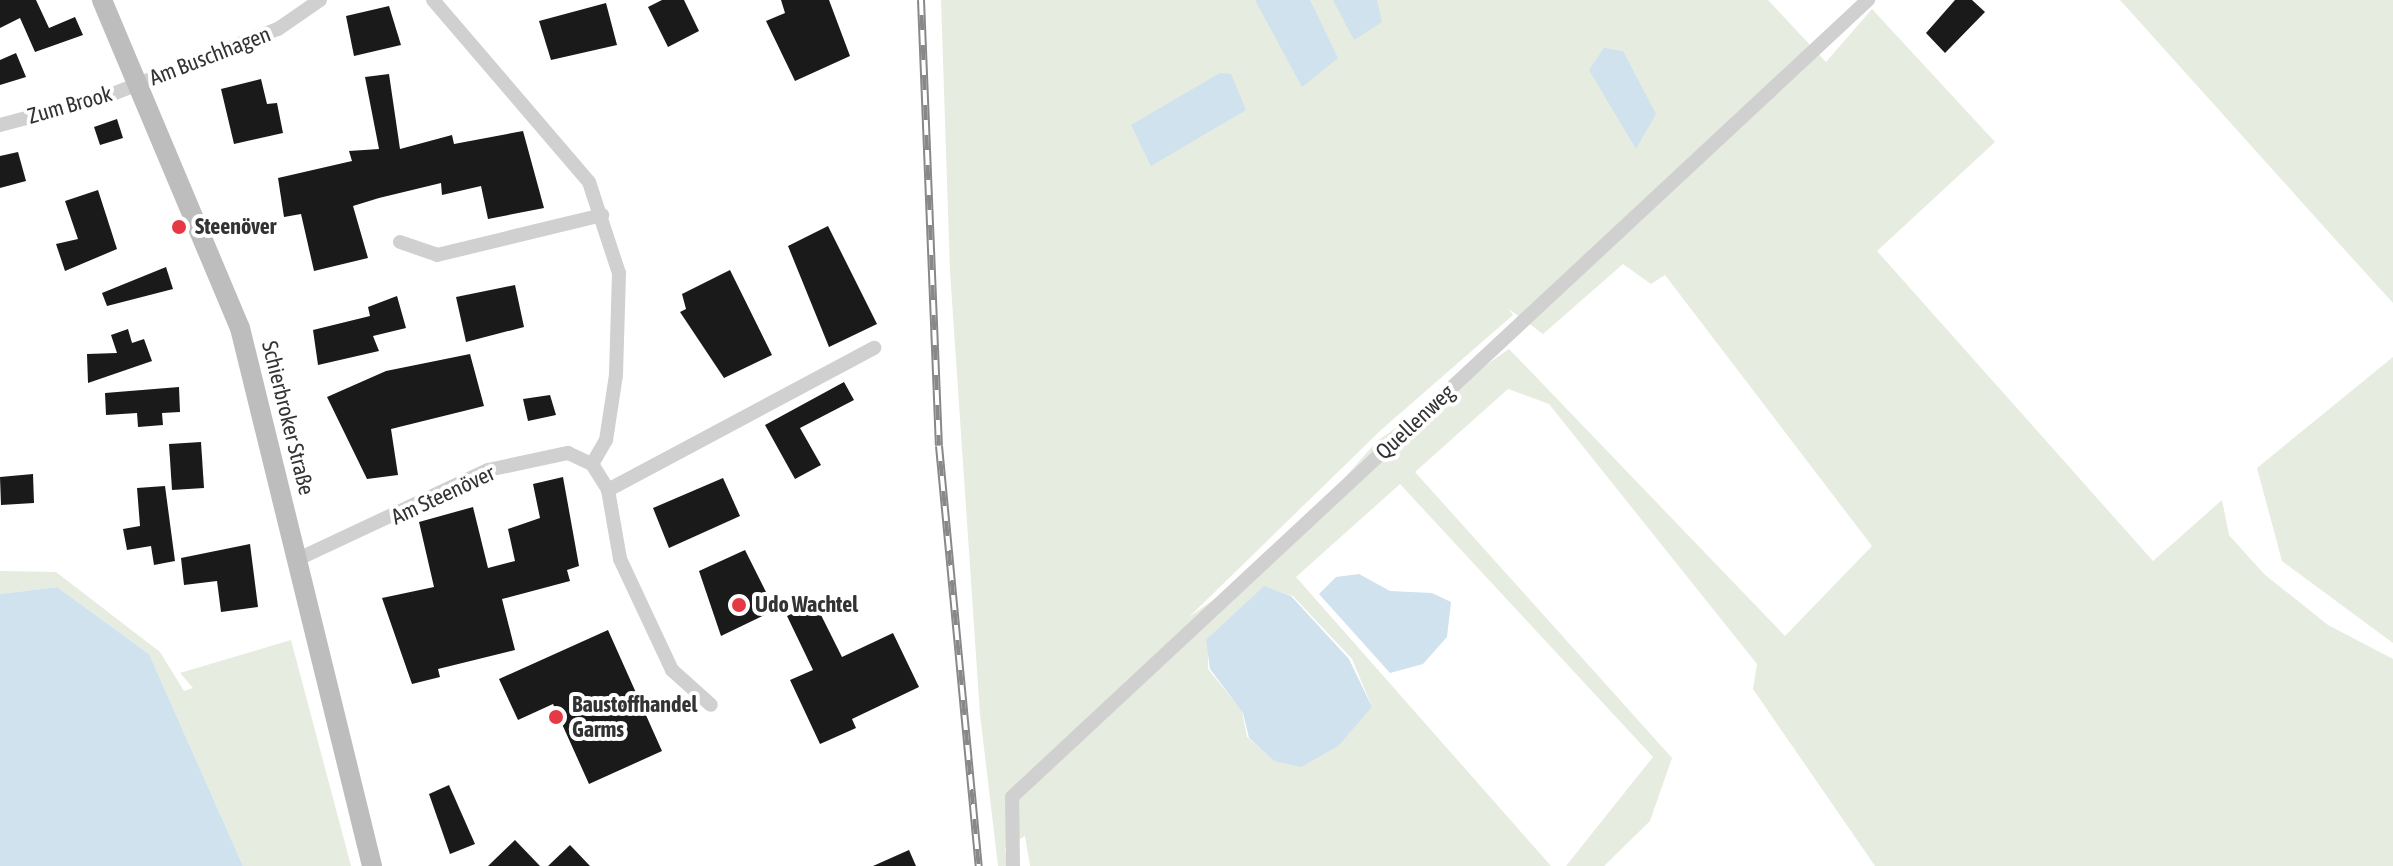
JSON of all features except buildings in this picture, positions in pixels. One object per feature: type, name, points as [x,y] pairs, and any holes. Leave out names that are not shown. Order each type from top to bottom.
[{"type":"main road","name":"Schierbroker Straße","points":[[102,0],[240,328],[372,866]]},
{"type":"street","name":"Am Buschhagen","points":[[139,84],[278,29],[320,0]]},
{"type":"street","points":[[433,0],[558,140],[589,182],[619,273],[616,361],[606,440],[592,464],[608,490],[620,559],[672,670],[711,705]]},
{"type":"street","name":"Quellenweg","points":[[1013,866],[1012,797],[1868,0]]},
{"type":"street","name":"Zum Brook","points":[[0,125],[139,84]]},
{"type":"street","points":[[400,242],[437,255],[602,215]]},
{"type":"street","points":[[608,490],[874,348]]},
{"type":"street","name":"Am Steenöver","points":[[298,559],[488,470],[568,453],[592,464]]},
{"type":"shaded area","points":[[941,0],[1768,0],[1826,62],[1872,9],[1995,142],[1877,251],[2153,561],[2222,500],[2229,535],[2264,574],[2328,625],[2393,659],[2393,866],[1875,866],[1753,689],[1757,664],[1549,404],[1508,389],[1415,472],[1672,758],[1650,821],[1604,866],[1566,866],[1653,757],[1400,484],[1296,577],[1551,866],[1030,866],[1025,836],[1005,848],[1007,866],[998,866],[980,714],[950,271]],"holes":[[[1623,264],[1651,284],[1665,275],[1872,546],[1785,636],[1509,349],[1377,441],[1275,557],[1189,617],[1381,430],[1513,315],[1509,309],[1543,334]],[[1263,587],[1293,596],[1352,659],[1372,707],[1303,765],[1273,760],[1247,737],[1242,711],[1208,669],[1208,640]]]},
{"type":"shaded area","points":[[2120,0],[2393,0],[2393,303],[2334,238]]},
{"type":"shaded area","points":[[2393,357],[2393,643],[2282,561],[2257,468]]},
{"type":"shaded area","points":[[0,571],[56,572],[160,652],[184,691],[193,688],[180,673],[291,640],[351,866],[243,866],[149,654],[57,587],[0,594]]},
{"type":"water","points":[[1255,0],[1310,0],[1338,58],[1302,87]]},
{"type":"water","points":[[1333,0],[1377,0],[1382,22],[1354,40]]},
{"type":"water","points":[[1604,48],[1623,51],[1656,114],[1636,149],[1589,70]]},
{"type":"water","points":[[1220,73],[1231,74],[1246,110],[1151,166],[1131,125]]},
{"type":"water","points":[[1359,574],[1390,591],[1432,593],[1451,602],[1447,637],[1423,664],[1390,673],[1319,594],[1336,577]]},
{"type":"water","points":[[1264,586],[1291,596],[1349,659],[1372,707],[1338,746],[1301,767],[1274,761],[1249,738],[1243,713],[1210,669],[1206,640]]},
{"type":"water","points":[[57,587],[149,654],[243,866],[0,866],[0,594]]},
{"type":"railway","points":[[921,0],[939,446],[979,866]]},
{"type":"place","name":"Steenöver","points":[[179,227]]},
{"type":"place","name":"Udo Wachtel","points":[[739,605]]},
{"type":"place","name":"Baustoffhandel Garms","points":[[556,717]]}]
